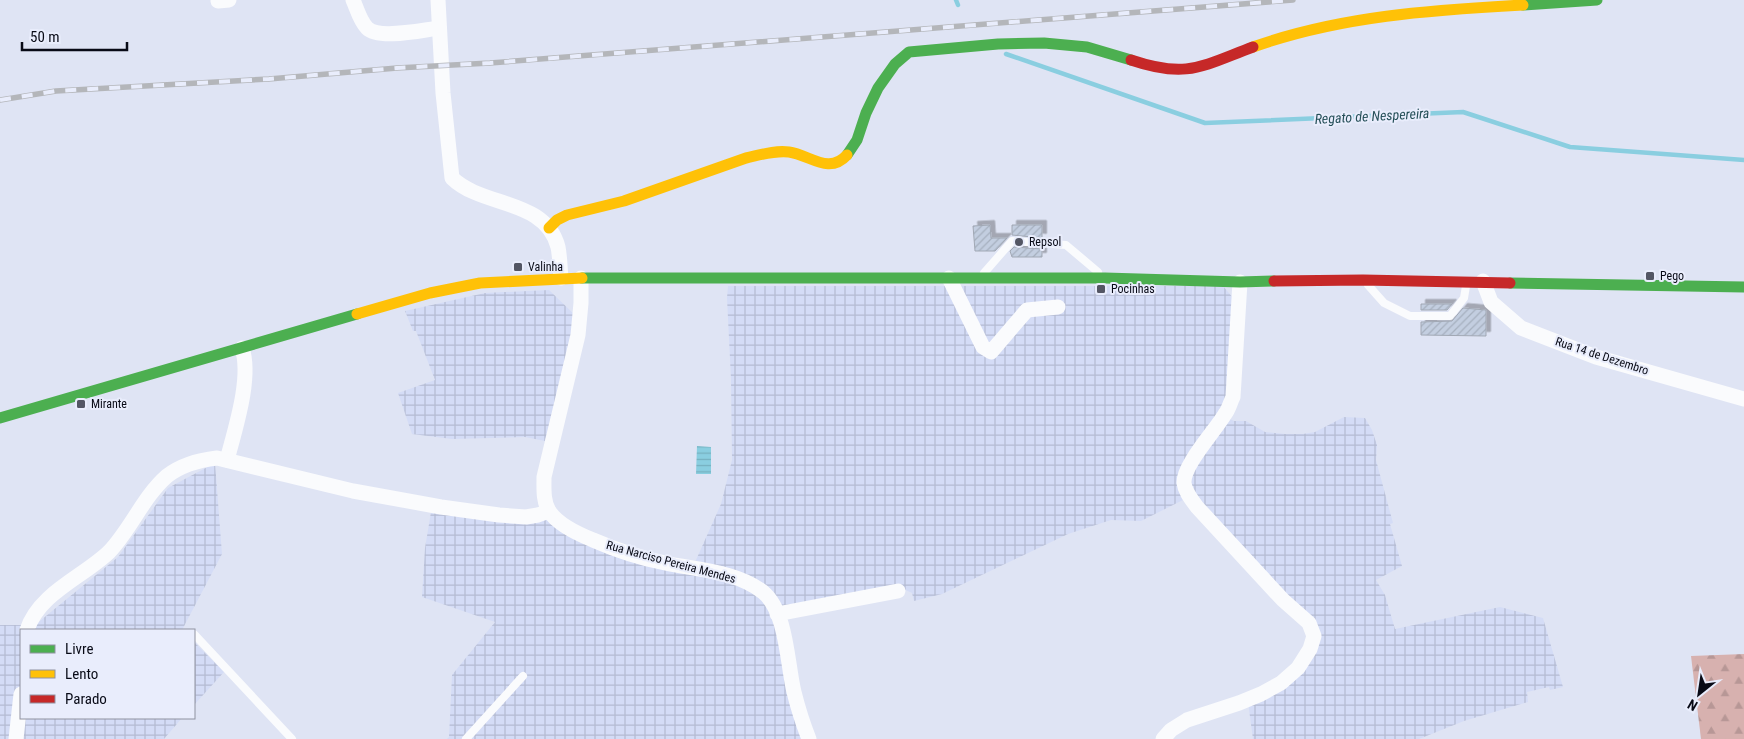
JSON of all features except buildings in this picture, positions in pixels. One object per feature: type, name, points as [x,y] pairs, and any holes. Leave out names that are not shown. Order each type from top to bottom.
[{"type":"main road","points":[[549,228],[561,217],[647,194],[713,168],[774,152],[788,151],[798,153],[813,161],[829,165],[840,162],[849,154],[875,95],[888,73],[909,52],[1010,44],[1064,44],[1088,47],[1150,66],[1169,70],[1185,70],[1198,68],[1269,41],[1342,23],[1422,11],[1597,0]]},
{"type":"main road","points":[[0,418],[430,293],[480,283],[561,278],[1105,278],[1240,282],[1483,281],[1744,287]]},
{"type":"street","points":[[353,0],[363,24],[372,32],[384,34],[439,33]]},
{"type":"street","points":[[438,0],[443,93],[452,178],[462,187],[535,214],[549,228],[558,247],[561,278]]},
{"type":"street","points":[[28,629],[36,614],[46,602],[108,552],[121,538],[150,494],[168,476],[202,460],[217,458],[353,491],[441,507],[526,517],[538,516],[549,511],[543,493],[544,477],[578,335],[582,278]]},
{"type":"street","points":[[949,278],[983,346],[990,352],[1027,310],[1058,307]]},
{"type":"street","name":"Rua 14 de Dezembro","points":[[1483,281],[1491,302],[1521,328],[1596,357],[1744,399]]},
{"type":"street","points":[[1163,739],[1171,730],[1187,720],[1239,703],[1261,694],[1280,683],[1298,668],[1310,649],[1314,636],[1309,623],[1283,600],[1198,507],[1187,493],[1184,483],[1197,452],[1227,412],[1233,397],[1240,282]]},
{"type":"street","points":[[227,460],[239,416],[245,370],[245,357],[242,348]]},
{"type":"street","name":"Rua Narciso Pereira Mendes","points":[[549,511],[578,535],[613,549],[663,563],[729,576],[748,583],[763,593],[775,606],[801,720],[809,739]]},
{"type":"street","points":[[777,614],[898,591]]},
{"type":"street","points":[[16,739],[20,703]]},
{"type":"lane","points":[[980,278],[1012,241],[1066,244],[1105,278]]},
{"type":"lane","points":[[1364,280],[1384,303],[1410,316],[1450,316],[1464,298],[1467,281]]},
{"type":"lane","points":[[195,635],[292,739]]},
{"type":"lane","points":[[466,739],[523,676]]},
{"type":"shaded area","points":[[728,286],[1223,286],[1234,299],[1233,393],[1222,415],[1234,421],[1246,421],[1265,432],[1285,434],[1315,432],[1344,417],[1365,418],[1372,430],[1377,445],[1376,460],[1393,523],[1390,524],[1402,566],[1376,580],[1385,595],[1395,629],[1500,607],[1543,618],[1563,687],[1550,690],[1549,687],[1527,692],[1528,702],[1464,721],[1419,739],[1253,739],[1248,702],[1316,647],[1317,633],[1193,495],[1141,521],[1111,520],[1068,534],[942,594],[914,601],[912,593],[897,586],[779,613],[809,739],[447,739],[449,737],[452,675],[495,622],[422,597],[425,548],[431,512],[546,517],[694,570],[696,560],[721,504],[732,460]]},
{"type":"shaded area","points":[[549,290],[577,317],[545,441],[525,437],[452,439],[412,434],[398,393],[435,380],[416,331],[413,331],[405,311],[485,293]]},
{"type":"shaded area","points":[[215,463],[222,554],[183,629],[20,629],[20,719],[181,719],[164,739],[0,739],[0,625],[35,625],[118,557],[168,488]]},
{"type":"shaded area","points":[[195,643],[224,672],[195,704]]},
{"type":"green space","points":[[1744,654],[1744,739],[1701,739],[1691,656]]},
{"type":"water","points":[[697,446],[711,447],[711,474],[696,474]]},
{"type":"waterway","points":[[956,0],[958,5]]},
{"type":"waterway","name":"Regato de Nespereira","points":[[1006,54],[1205,123],[1463,112],[1570,147],[1744,160]]},
{"type":"railway","points":[[0,100],[56,91],[269,79],[397,68],[490,63],[1293,0]]},
{"type":"traffic: fast","points":[[1523,5],[1597,0]]},
{"type":"traffic: fast","points":[[847,155],[857,140],[866,113],[878,88],[895,64],[909,52],[998,44],[1044,43],[1087,47],[1131,60]]},
{"type":"traffic: fast","points":[[582,278],[1105,278],[1240,282],[1274,281]]},
{"type":"traffic: fast","points":[[1510,283],[1744,287]]},
{"type":"traffic: fast","points":[[0,418],[357,314]]},
{"type":"traffic: slow","points":[[1253,47],[1286,36],[1353,21],[1421,12],[1523,5]]},
{"type":"traffic: slow","points":[[549,228],[557,220],[567,215],[624,201],[746,158],[768,153],[789,152],[826,164],[840,161],[847,155]]},
{"type":"traffic: slow","points":[[357,314],[430,293],[480,283],[582,278]]},
{"type":"traffic: jam","points":[[1131,60],[1167,69],[1194,68],[1253,47]]},
{"type":"traffic: jam","points":[[1274,281],[1363,280],[1510,283]]},
{"type":"place","name":"Repsol","points":[[1019,242]]},
{"type":"place","name":"Valinha","points":[[518,267]]},
{"type":"place","name":"Pego","points":[[1650,276]]},
{"type":"place","name":"Pocinhas","points":[[1101,289]]},
{"type":"place","name":"Mirante","points":[[81,404]]}]
